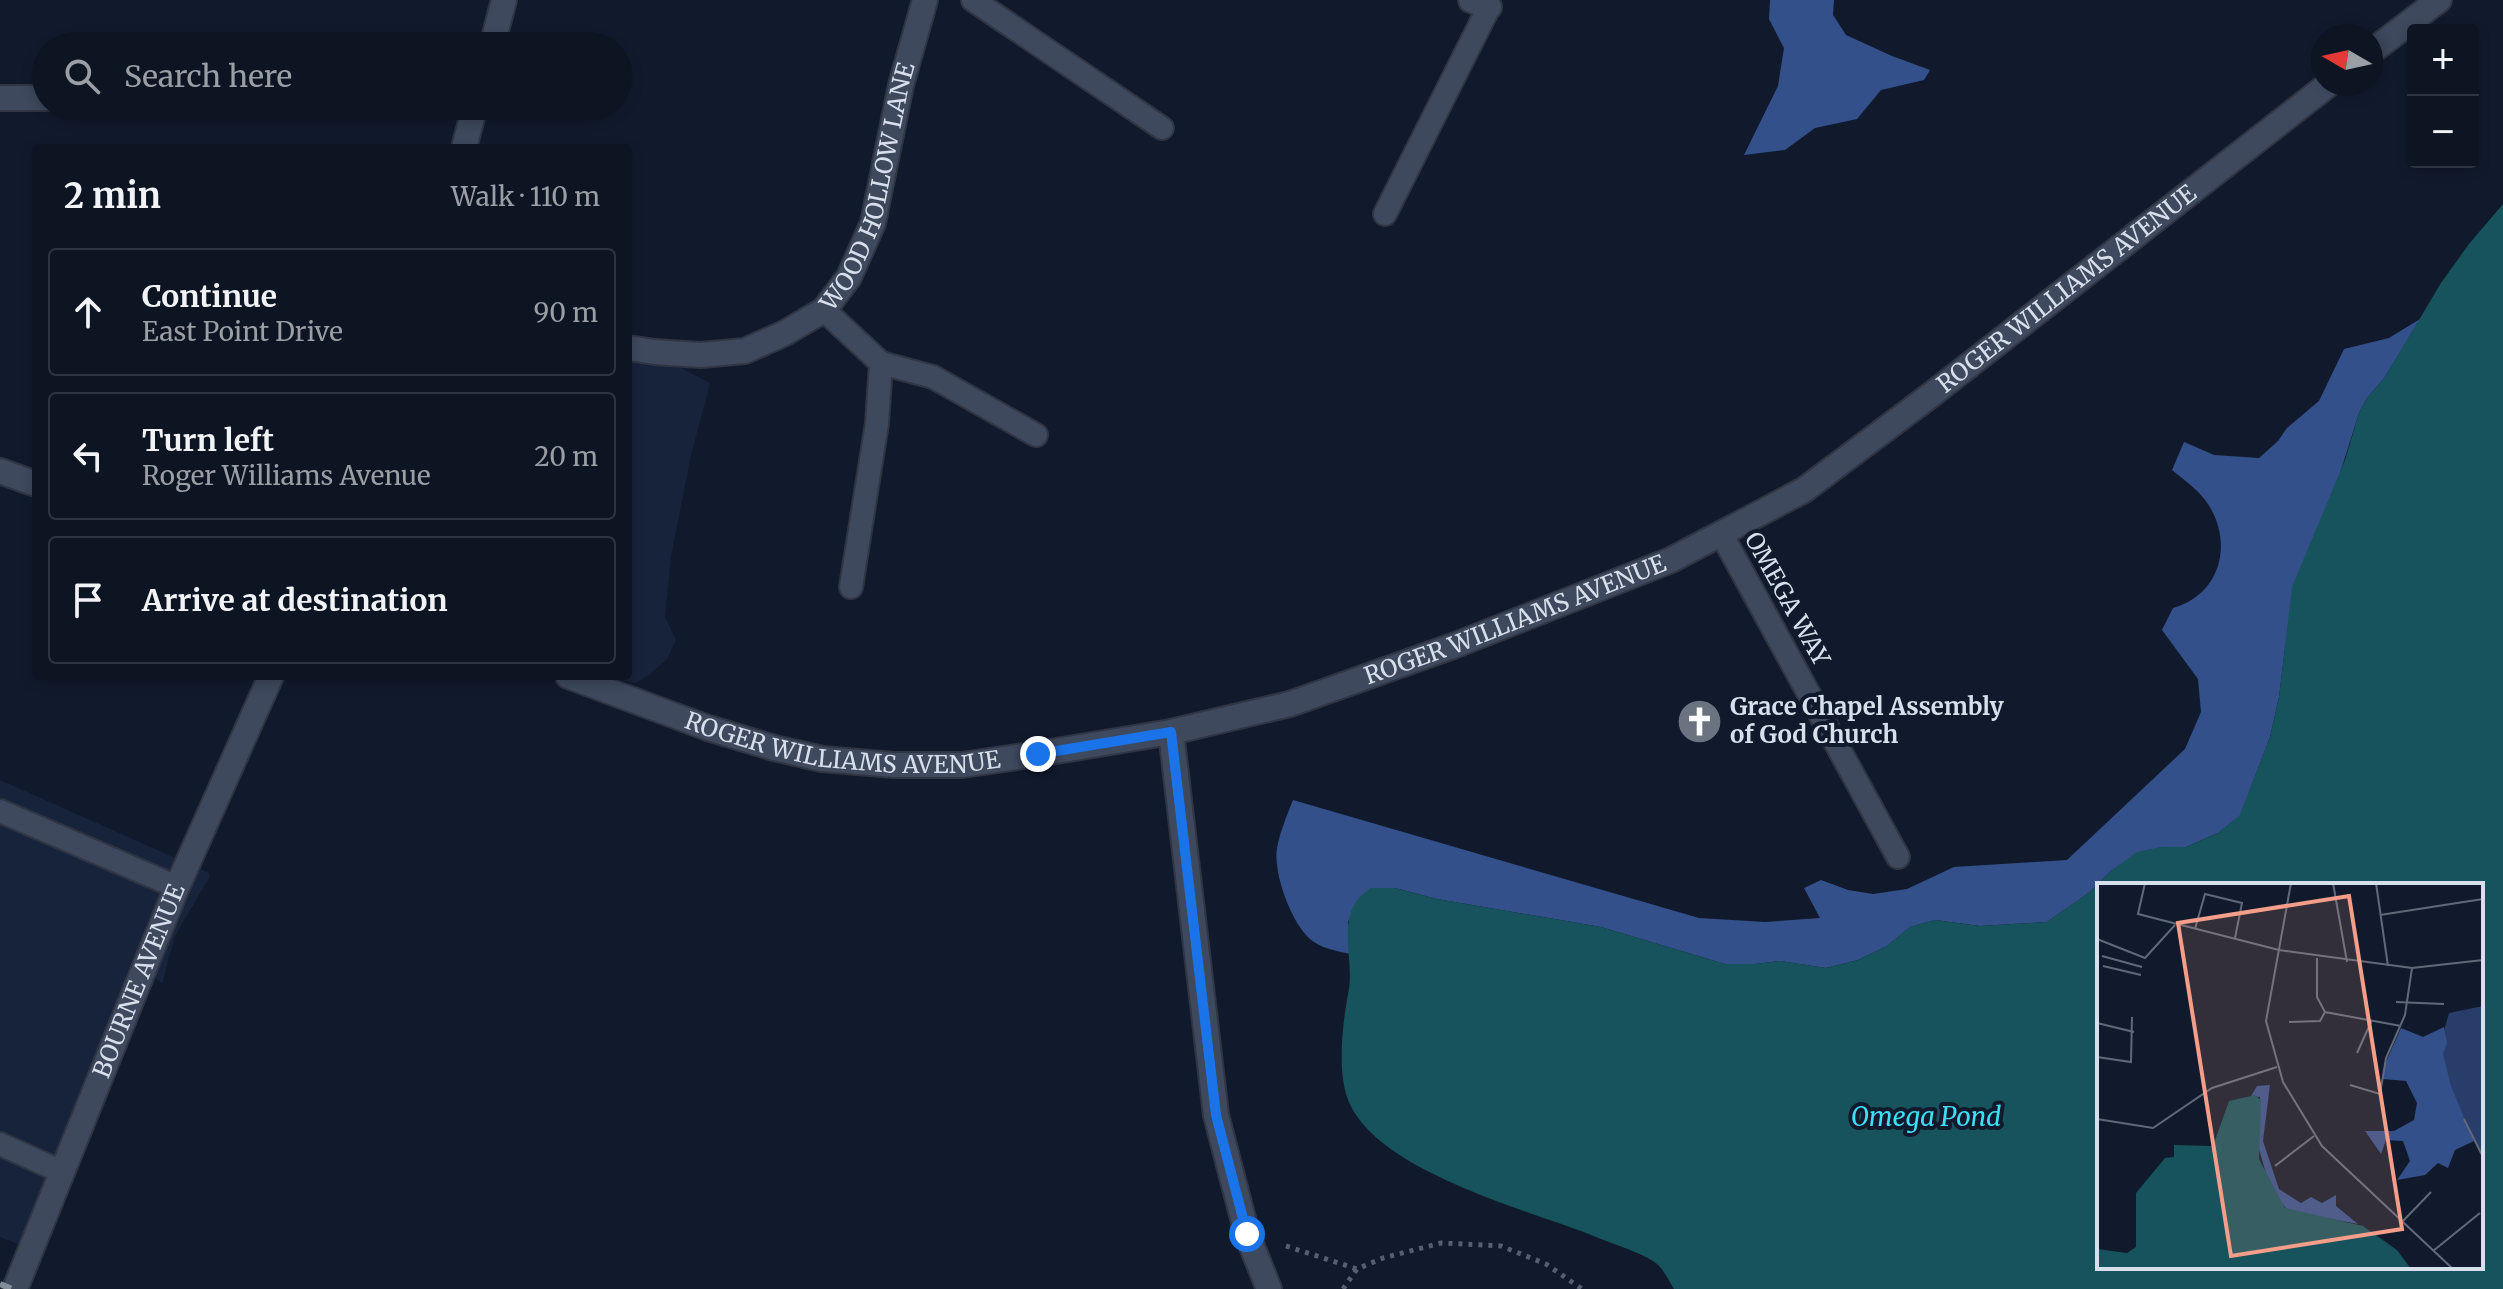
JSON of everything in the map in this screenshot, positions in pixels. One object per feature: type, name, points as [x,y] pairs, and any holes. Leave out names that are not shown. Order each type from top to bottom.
[{"type":"main road","points":[[496,32],[504,0]]},
{"type":"main road","name":"WOOD HOLLOW LANE","points":[[632,349],[701,355],[745,351],[785,333],[824,310],[849,277],[873,223],[901,85],[925,0]]},
{"type":"main road","points":[[2383,43],[2439,0]]},
{"type":"main road","name":"ROGER WILLIAMS AVENUE","points":[[579,680],[708,728],[774,748],[836,760],[894,765],[962,765],[1171,732],[1290,704],[1438,651],[1671,560],[1804,490],[1931,395],[2314,96]]},
{"type":"main road","points":[[0,98],[32,98]]},
{"type":"main road","points":[[465,144],[471,120]]},
{"type":"main road","points":[[0,471],[32,483]]},
{"type":"main road","name":"BOURNE AVENUE","points":[[15,1289],[177,887],[269,680]]},
{"type":"main road","points":[[1171,732],[1216,1115],[1247,1234],[1269,1289]]},
{"type":"lane","points":[[973,0],[1162,128]]},
{"type":"lane","points":[[1385,214],[1480,3]]},
{"type":"lane","points":[[824,310],[881,363],[933,377],[1036,435]]},
{"type":"lane","points":[[851,587],[877,423],[881,363]]},
{"type":"lane","name":"OMEGA WAY","points":[[1722,535],[1898,857]]},
{"type":"lane","points":[[0,811],[177,887]]},
{"type":"lane","points":[[0,1144],[62,1172]]},
{"type":"path","points":[[1343,1289],[1357,1269],[1383,1258],[1441,1243],[1501,1246],[1546,1264],[1582,1289]]},
{"type":"path","points":[[1310,1254],[1357,1269]]},
{"type":"shaded area","points":[[1770,0],[1834,0],[1833,15],[1846,35],[1930,70],[1924,80],[1881,90],[1857,119],[1815,128],[1785,150],[1744,155],[1778,86],[1784,48],[1769,19]]},
{"type":"shaded area","points":[[2420,319],[2359,413],[2285,648],[2270,737],[2240,816],[2218,833],[2186,847],[2161,847],[2111,871],[2090,892],[2047,922],[1980,926],[1935,920],[1910,927],[1887,946],[1858,960],[1826,968],[1780,961],[1725,964],[1601,927],[1437,899],[1395,888],[1348,921],[1350,954],[1314,942],[1296,921],[1281,883],[1276,858],[1293,800],[1699,918],[1765,922],[1820,918],[1804,888],[1821,880],[1848,890],[1873,894],[1907,889],[1954,867],[2067,860],[2185,749],[2201,712],[2198,679],[2162,630],[2173,608],[2202,592],[2212,580],[2221,551],[2216,519],[2208,504],[2172,470],[2184,442],[2214,455],[2259,458],[2287,428],[2319,401],[2344,349],[2389,338]]},
{"type":"shaded area","points":[[632,343],[710,383],[690,459],[671,557],[665,617],[676,640],[667,659],[635,683],[621,680],[632,680]]},
{"type":"shaded area","points":[[0,780],[209,873],[175,936],[162,984],[153,975],[44,1254],[0,1237]]},
{"type":"water","name":"Omega Pond","points":[[2503,204],[2503,1289],[1674,1289],[1660,1266],[1645,1256],[1456,1185],[1419,1167],[1387,1146],[1362,1123],[1347,1097],[1344,1085],[1342,1043],[1350,979],[1348,924],[1355,902],[1370,888],[1395,888],[1437,899],[1601,927],[1725,964],[1780,961],[1826,968],[1858,960],[1887,946],[1910,927],[1935,920],[1980,926],[2047,922],[2097,885],[2097,1269],[2483,1269],[2483,883],[2099,883],[2137,852],[2161,847],[2186,847],[2218,833],[2240,815],[2270,737],[2279,697],[2292,587],[2345,460],[2359,413],[2385,377],[2441,283]]},
{"type":"railway","points":[[0,1284],[12,1289]]},
{"type":"place","name":"Grace Chapel Assembly of God Church","points":[[1699,721]]},
{"type":"route","points":[[1038,754],[1171,732],[1216,1115],[1247,1234]]}]
